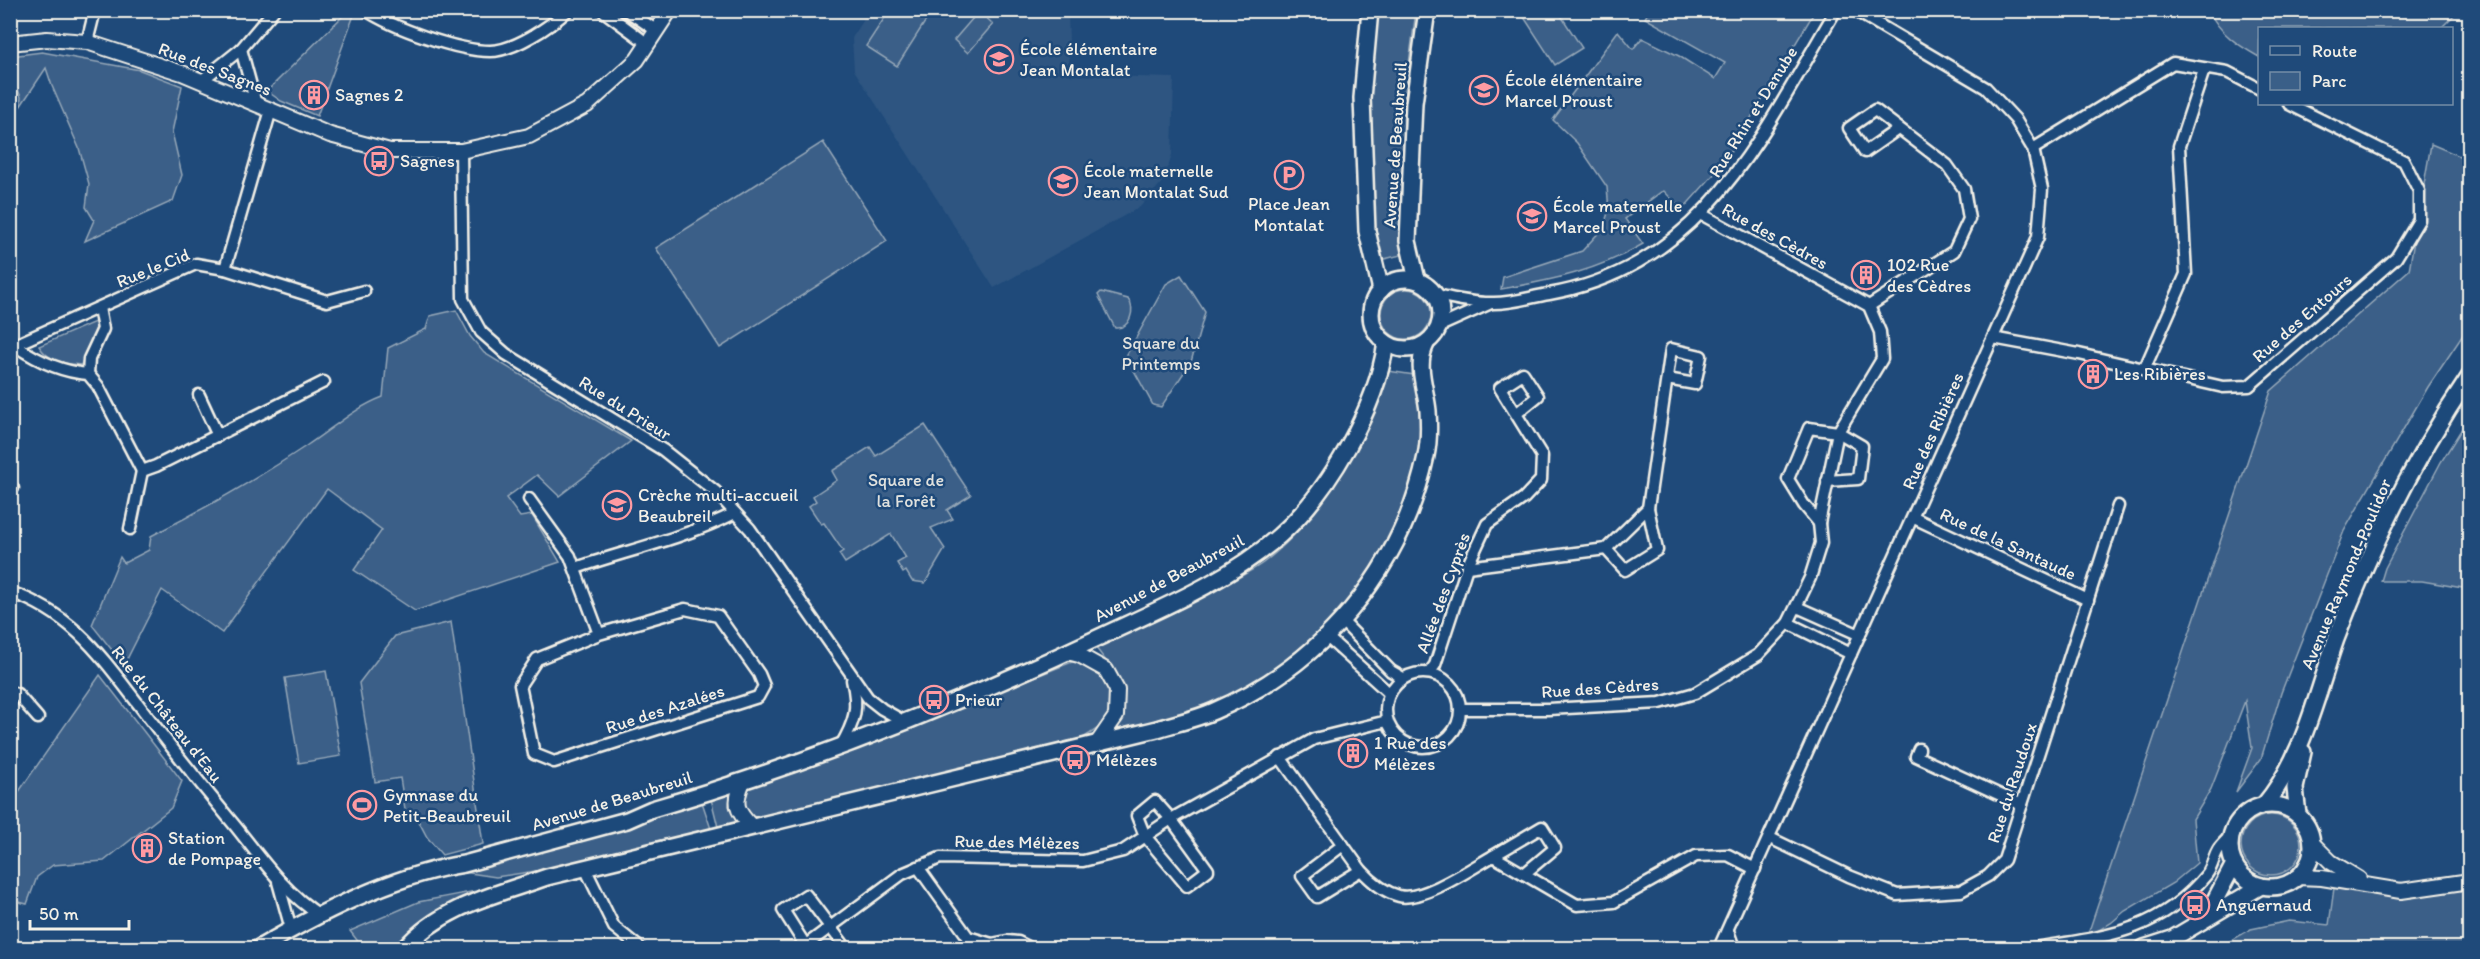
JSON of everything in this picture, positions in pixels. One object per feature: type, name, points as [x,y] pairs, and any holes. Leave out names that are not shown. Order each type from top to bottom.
[{"type":"main road","name":"Avenue de Beaubreuil","points":[[1370,10],[1362,98],[1363,142],[1367,231],[1381,290]]},
{"type":"main road","name":"Avenue de Beaubreuil","points":[[1418,280],[1408,241],[1414,103],[1427,10]]},
{"type":"main road","points":[[1398,280],[1418,280],[1437,295],[1442,316],[1440,326],[1432,339],[1425,344],[1406,350],[1386,343],[1378,336],[1371,316],[1375,297],[1381,290],[1398,280]]},
{"type":"main road","name":"Avenue de Beaubreuil","points":[[259,948],[291,929],[383,887],[441,868],[464,864],[627,820],[652,809],[839,748],[960,700],[1068,652],[1226,573],[1254,556],[1291,525],[1323,484],[1349,444],[1379,380],[1386,343]]},
{"type":"main road","points":[[405,948],[417,934],[444,915],[472,902],[585,868],[1096,745],[1213,712],[1271,681],[1328,637],[1343,622],[1376,578],[1404,527],[1422,467],[1428,435],[1428,410],[1420,357],[1425,344]]},
{"type":"main road","name":"Avenue Raymond-Poulidor","points":[[2264,805],[2291,764],[2306,731],[2337,639],[2391,508],[2443,414],[2469,376]]},
{"type":"main road","name":"Avenue Raymond-Poulidor","points":[[2298,815],[2295,788],[2306,731]]},
{"type":"main road","points":[[2264,805],[2282,806],[2298,815],[2310,832],[2312,843],[2309,862],[2297,877],[2280,886],[2261,886],[2245,878],[2234,864],[2229,845],[2235,824],[2253,808],[2264,805]]},
{"type":"main road","points":[[2186,929],[2214,900],[2234,864]]},
{"type":"main road","points":[[2144,948],[2172,939],[2261,886]]},
{"type":"street","points":[[87,42],[95,10]]},
{"type":"street","points":[[201,81],[241,49],[274,10]]},
{"type":"street","points":[[366,10],[430,38],[460,47],[492,51],[523,41],[552,25],[568,10]]},
{"type":"street","points":[[602,10],[648,44]]},
{"type":"street","points":[[626,10],[657,32]]},
{"type":"street","name":"Rue des Sagnes","points":[[10,43],[47,39],[87,42],[201,81],[330,135],[390,151],[460,151],[529,136],[587,105],[638,60],[670,10]]},
{"type":"street","name":"Rue Rhin et Danube","points":[[1440,326],[1492,303],[1557,292],[1601,279],[1625,269],[1658,250],[1682,232],[1701,214],[1743,164],[1836,10]]},
{"type":"street","name":"Rue des Ribières","points":[[1719,948],[1914,518],[2038,237],[2042,189],[2033,149],[2015,119],[1986,87],[1854,10]]},
{"type":"street","points":[[241,49],[256,104]]},
{"type":"street","points":[[2033,149],[2173,63],[2204,70],[2227,72],[2258,88]]},
{"type":"street","points":[[2144,370],[2186,274],[2179,147],[2204,70]]},
{"type":"street","name":"Rue des Entours","points":[[1993,338],[2079,354],[2223,387],[2249,386],[2396,258],[2419,220],[2418,191],[2404,161],[2291,105]]},
{"type":"street","points":[[225,269],[271,110]]},
{"type":"street","points":[[1869,306],[1954,251],[1969,219],[1964,189],[1947,165],[1898,129]]},
{"type":"street","name":"Rue du Prieur","points":[[460,151],[463,299],[481,332],[506,354],[682,464],[716,492],[750,529],[868,698],[905,722]]},
{"type":"street","name":"Rue des Cèdres","points":[[1460,709],[1558,708],[1659,703],[1695,693],[1758,655],[1788,623],[1797,607],[1810,578],[1821,543],[1819,523],[1838,432],[1882,359],[1880,332],[1869,306],[1701,214]]},
{"type":"street","name":"Rue le Cid","points":[[13,346],[196,264],[225,269],[327,301],[364,291]]},
{"type":"street","name":"Rue Rhin et Danube","points":[[1437,295],[1492,303]]},
{"type":"street","points":[[99,308],[103,328],[88,359],[88,374],[98,386],[142,471],[130,529]]},
{"type":"street","points":[[13,346],[35,359],[73,373],[88,374]]},
{"type":"street","points":[[1606,549],[1625,570],[1658,550],[1648,508],[1667,379]]},
{"type":"street","points":[[142,471],[218,436],[324,382]]},
{"type":"street","points":[[199,395],[218,436]]},
{"type":"street","name":"Allée des Cyprès","points":[[1428,673],[1435,665],[1467,567],[1487,524],[1524,498],[1541,480],[1542,456],[1516,414]]},
{"type":"street","points":[[1819,523],[1788,479],[1809,428],[1838,432],[1862,446],[1858,479],[1827,482]]},
{"type":"street","points":[[529,499],[570,556],[599,634]]},
{"type":"street","name":"Rue du Raudoux","points":[[1770,838],[1849,876],[1897,895],[1961,891],[1988,876],[2004,860],[2118,506]]},
{"type":"street","points":[[1467,567],[1606,549],[1648,508]]},
{"type":"street","points":[[576,568],[662,542],[716,523],[735,513]]},
{"type":"street","name":"Rue de la Santaude","points":[[1914,518],[2088,600]]},
{"type":"street","name":"Rue du Château d'Eau","points":[[10,592],[36,603],[76,628],[277,879],[299,902],[321,916]]},
{"type":"street","points":[[1797,607],[1860,635]]},
{"type":"street","name":"Rue des Azalées","points":[[685,609],[718,615],[759,674],[764,686],[758,697],[554,762],[534,754],[520,685],[537,659],[599,634],[685,609]]},
{"type":"street","points":[[1343,622],[1391,671],[1403,678]]},
{"type":"street","points":[[1788,623],[1851,654]]},
{"type":"street","points":[[1328,637],[1389,693]]},
{"type":"street","points":[[1068,652],[1079,655],[1106,670],[1117,690],[1116,716],[1096,745]]},
{"type":"street","points":[[1428,673],[1441,677],[1451,685],[1458,697],[1459,721],[1453,732],[1435,746],[1411,746],[1392,732],[1387,721],[1385,712],[1389,693],[1403,678],[1428,673]]},
{"type":"street","name":"Rue du Prieur","points":[[839,748],[854,719],[857,702],[850,674]]},
{"type":"street","points":[[10,692],[17,693],[38,718]]},
{"type":"street","name":"Rue des Mélèzes","points":[[846,948],[831,927],[806,895],[783,910],[805,948],[831,927],[902,874],[940,858],[1083,861],[1123,851],[1171,819],[1314,739],[1387,721]]},
{"type":"street","points":[[1919,749],[1916,756],[2022,806]]},
{"type":"street","points":[[1280,757],[1361,870],[1373,883],[1401,897],[1434,890],[1542,826],[1555,848],[1524,874]]},
{"type":"street","points":[[743,781],[736,797],[738,811],[752,827]]},
{"type":"street","points":[[1155,801],[1171,819],[1209,870],[1186,886],[1145,836],[1137,816],[1155,801]]},
{"type":"street","points":[[2033,948],[2114,935],[2150,921],[2179,901],[2206,876],[2212,867],[2217,850],[2230,836]]},
{"type":"street","points":[[2312,843],[2337,867],[2366,884]]},
{"type":"street","points":[[1343,845],[1302,876],[1317,897],[1361,870]]},
{"type":"street","points":[[1492,856],[1577,904],[1614,902],[1696,856],[1728,855],[1755,869]]},
{"type":"street","points":[[918,867],[968,937],[992,944],[1006,941],[1018,942],[1030,948]]},
{"type":"street","points":[[585,868],[614,927],[640,948]]},
{"type":"street","points":[[2297,877],[2322,878],[2401,891],[2469,881]]},
{"type":"street","points":[[277,879],[291,929]]},
{"type":"street","points":[[1728,931],[1734,948]]},
{"type":"shaded area","points":[[862,11],[1068,11],[1070,75],[1174,78],[1172,155],[1164,180],[1140,207],[994,288],[854,70],[852,38],[863,21]]},
{"type":"green space","points":[[348,11],[354,15],[317,116],[281,101],[267,91]]},
{"type":"green space","points":[[889,11],[932,11],[897,66],[866,46]]},
{"type":"green space","points":[[979,11],[993,24],[968,53],[954,40]]},
{"type":"green space","points":[[1378,11],[1416,11],[1404,101],[1403,193],[1399,237],[1401,255],[1380,260],[1374,232],[1370,100]]},
{"type":"green space","points":[[1520,11],[1558,11],[1582,48],[1555,65]]},
{"type":"green space","points":[[1649,11],[1815,11],[1724,163],[1682,210],[1664,191],[1661,192],[1625,219],[1643,244],[1592,268],[1501,289],[1503,277],[1582,251],[1603,228],[1609,210],[1607,187],[1577,143],[1553,120],[1618,31],[1633,49],[1642,38],[1679,56],[1715,79],[1725,63],[1645,18]]},
{"type":"green space","points":[[2209,11],[2458,11],[2442,27],[2258,27],[2258,56],[2237,43],[2213,19]]},
{"type":"green space","points":[[42,52],[140,70],[182,86],[172,132],[182,175],[173,201],[85,241],[94,220],[86,207],[89,184],[79,148],[46,68],[20,107],[21,97],[11,75],[11,56]]},
{"type":"green space","points":[[823,142],[887,241],[720,348],[656,248]]},
{"type":"green space","points":[[2431,144],[2469,160],[2469,326],[2428,387],[2344,531],[2281,693],[2261,759],[2236,792],[2252,748],[2245,701],[2211,789],[2193,819],[2197,863],[2173,883],[2125,911],[2111,923],[2087,937],[2271,391],[2409,270]]},
{"type":"green space","name":"Square du Printemps","points":[[1181,275],[1205,312],[1191,362],[1161,407],[1153,405],[1126,356],[1166,284]]},
{"type":"green space","points":[[1401,289],[1411,289],[1424,296],[1431,309],[1431,319],[1424,332],[1411,339],[1401,339],[1392,335],[1385,328],[1381,319],[1381,309],[1385,300],[1392,293]]},
{"type":"green space","points":[[1101,292],[1128,299],[1131,313],[1128,322],[1115,328],[1098,295]]},
{"type":"green space","points":[[456,310],[470,336],[484,353],[631,441],[559,496],[537,475],[506,498],[520,517],[532,515],[560,562],[415,611],[354,570],[382,530],[327,489],[222,633],[162,590],[124,665],[92,625],[120,557],[124,563],[149,550],[151,536],[249,482],[353,413],[383,397],[388,348],[426,329],[430,316]]},
{"type":"green space","points":[[97,321],[94,338],[81,365],[57,361],[39,346]]},
{"type":"green space","points":[[1388,371],[1414,375],[1420,421],[1420,448],[1415,476],[1406,504],[1393,532],[1377,560],[1340,611],[1299,653],[1266,676],[1229,696],[1171,717],[1111,731],[1116,674],[1096,648],[1227,584],[1259,566],[1283,545],[1322,501],[1355,450],[1380,397]]},
{"type":"green space","points":[[2469,417],[2469,589],[2422,581],[2381,581],[2385,568],[2441,462]]},
{"type":"green space","name":"Square de la Forêt","points":[[925,425],[971,495],[947,510],[953,519],[931,528],[945,549],[925,583],[912,581],[906,571],[903,573],[897,563],[906,558],[891,534],[845,563],[839,554],[843,551],[809,506],[816,501],[813,496],[837,480],[832,471],[870,447],[876,456]]},
{"type":"green space","points":[[451,622],[483,844],[442,855],[427,837],[418,820],[407,821],[400,778],[375,782],[359,683],[395,636]]},
{"type":"green space","points":[[1077,660],[1103,676],[1111,694],[1111,708],[1106,720],[1094,732],[1079,740],[763,818],[751,816],[744,810],[743,793],[751,786],[844,753]]},
{"type":"green space","points":[[326,671],[341,756],[299,763],[285,678]]},
{"type":"green space","points":[[100,675],[182,781],[171,808],[104,861],[53,865],[37,877],[27,904],[11,900],[11,803]]},
{"type":"green space","points":[[732,792],[729,806],[737,823],[718,827],[711,799]]},
{"type":"green space","points":[[701,799],[711,829],[536,871],[496,877],[463,872]]},
{"type":"green space","points":[[2265,815],[2277,815],[2288,820],[2296,828],[2301,845],[2299,857],[2288,870],[2277,875],[2265,875],[2254,870],[2246,862],[2241,851],[2241,839],[2246,828],[2254,820]]},
{"type":"green space","points":[[2469,881],[2469,948],[2218,948],[2251,929],[2289,921],[2329,925],[2334,888],[2401,891]]},
{"type":"green space","points":[[508,885],[409,935],[397,948],[363,948],[350,931],[418,902]]},
{"type":"place","name":"École élémentaire Jean Montalat","points":[[999,59]]},
{"type":"place","name":"École élémentaire Marcel Proust","points":[[1484,90]]},
{"type":"place","name":"Sagnes 2","points":[[314,95]]},
{"type":"place","name":"Sagnes","points":[[379,161]]},
{"type":"place","name":"Place Jean Montalat","points":[[1289,175]]},
{"type":"place","name":"École maternelle Jean Montalat Sud","points":[[1063,181]]},
{"type":"place","name":"École maternelle Marcel Proust","points":[[1532,216]]},
{"type":"place","name":"102 Rue des Cèdres","points":[[1866,275]]},
{"type":"place","name":"Les Ribières","points":[[2093,374]]},
{"type":"place","name":"Crèche multi-accueil Beaubreil","points":[[617,505]]},
{"type":"place","name":"Prieur","points":[[934,700]]},
{"type":"place","name":"1 Rue des Mélèzes","points":[[1353,753]]},
{"type":"place","name":"Mélèzes","points":[[1075,760]]},
{"type":"place","name":"Gymnase du Petit-Beaubreuil","points":[[362,805]]},
{"type":"place","name":"Station de Pompage","points":[[147,848]]},
{"type":"place","name":"Anguernaud","points":[[2195,905]]}]
